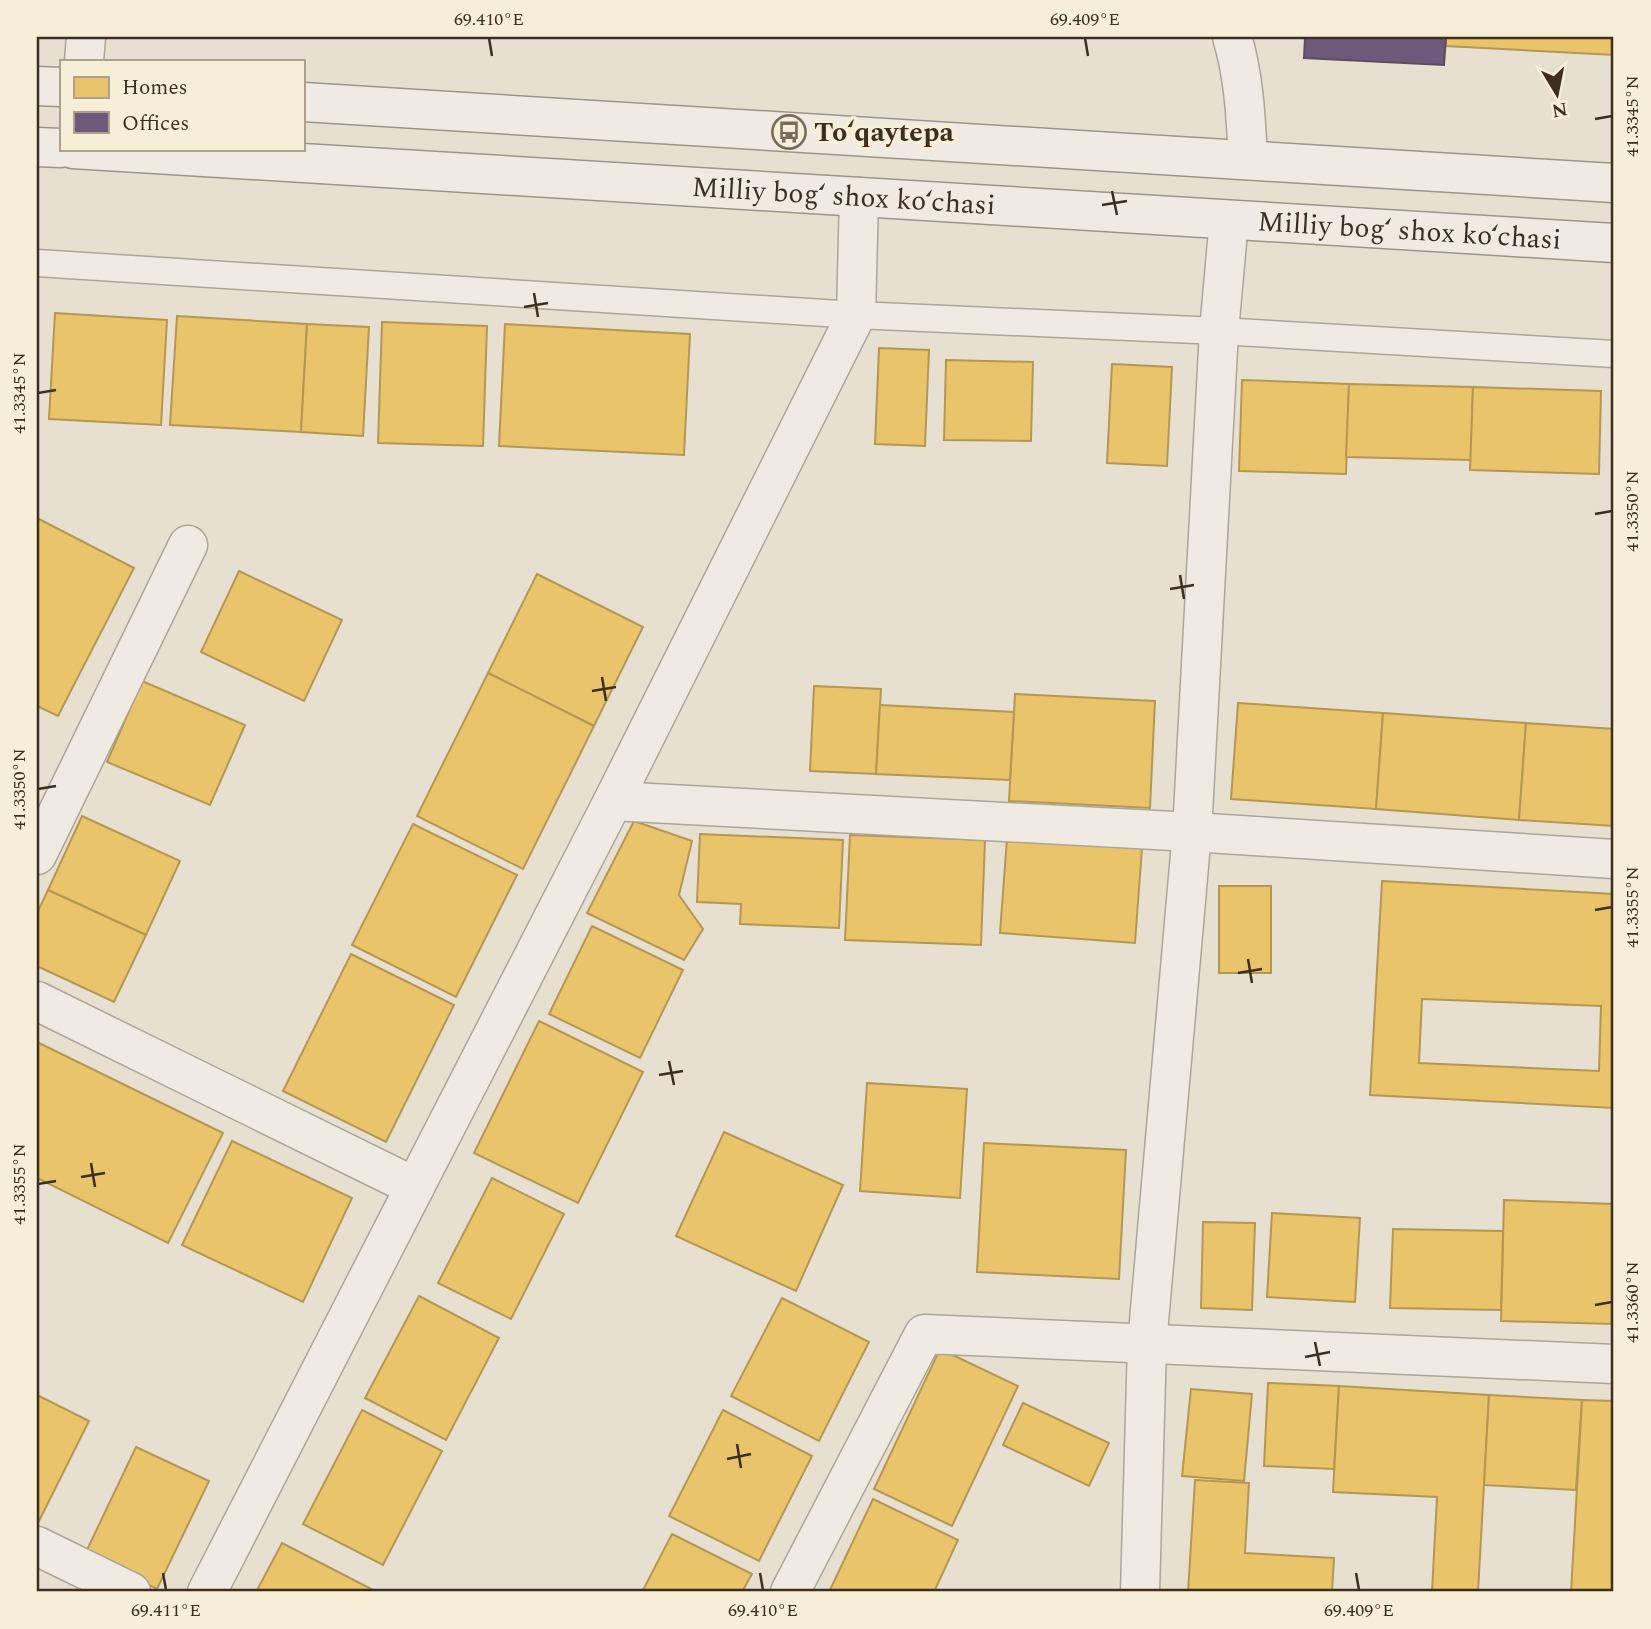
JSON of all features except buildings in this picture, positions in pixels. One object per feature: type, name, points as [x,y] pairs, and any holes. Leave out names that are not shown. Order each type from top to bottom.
[{"type":"street","points":[[84,60],[86,37]]},
{"type":"street","points":[[1235,41],[1246,116],[1248,160]]},
{"type":"street","points":[[37,86],[60,87]]},
{"type":"street","name":"Milliy bog‘ shox ko‘chasi","points":[[304,102],[1614,183]]},
{"type":"street","points":[[546,118],[546,178]]},
{"type":"street","points":[[37,146],[60,148]]},
{"type":"street","name":"Milliy bog‘ shox ko‘chasi","points":[[89,150],[1614,243]]},
{"type":"street","points":[[207,1592],[613,801],[856,315],[859,197]]},
{"type":"street","points":[[1140,1592],[1147,1344],[1192,832],[1219,331],[1229,220]]},
{"type":"street","points":[[37,855],[188,545]]},
{"type":"street","points":[[613,801],[1192,832],[1614,859]]},
{"type":"street","points":[[37,1001],[415,1187]]},
{"type":"street","points":[[790,1592],[924,1334],[1614,1364]]},
{"type":"street","points":[[37,1546],[131,1592]]},
{"type":"lane","points":[[37,263],[856,315],[1219,331],[1614,354]]},
{"type":"place","name":"Toʻqaytepa","points":[[789,132]]}]
